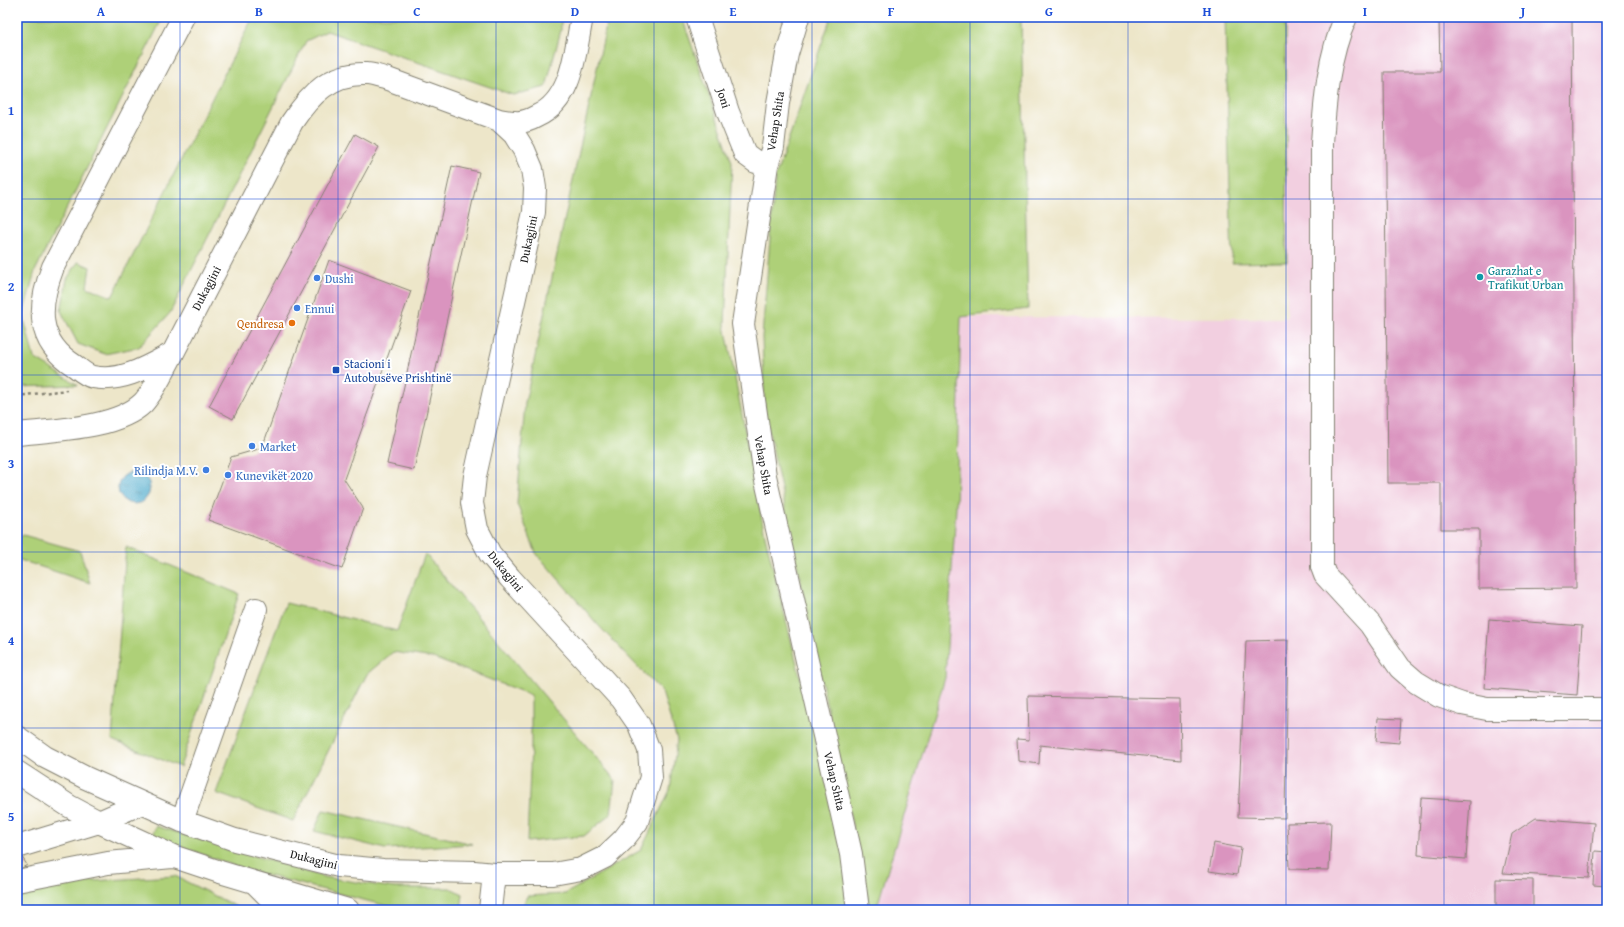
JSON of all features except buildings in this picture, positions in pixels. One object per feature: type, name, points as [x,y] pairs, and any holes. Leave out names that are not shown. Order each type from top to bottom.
[{"type":"street","points":[[173,353],[146,368],[127,375],[105,378],[92,377],[69,362],[55,349],[46,333],[42,317],[42,301],[53,267],[183,17]]},
{"type":"street","points":[[499,120],[515,123],[530,120],[544,113],[555,104],[563,92],[570,74],[582,17]]},
{"type":"street","name":"Joni","points":[[697,17],[728,112],[745,154],[756,162],[767,166]]},
{"type":"street","name":"Vehap Shita","points":[[798,17],[787,54],[778,103],[773,147],[767,166],[743,324],[765,476],[851,854],[858,910]]},
{"type":"street","points":[[1346,17],[1340,32],[1330,68],[1324,107],[1322,143],[1322,567],[1325,575],[1370,624],[1400,668],[1416,682],[1439,696],[1462,704],[1487,709],[1607,709]]},
{"type":"street","name":"Dukagjini","points":[[17,434],[82,427],[126,414],[143,403],[156,384],[173,353],[292,122],[303,105],[318,90],[330,82],[347,76],[367,74],[385,78],[499,120],[514,134],[524,150],[532,169],[535,188],[534,212],[475,476],[472,503],[477,529],[490,554],[510,578],[621,699],[639,725],[649,750],[651,777],[637,822],[623,840],[605,857],[581,869],[553,874],[494,874],[474,872],[383,870],[339,866],[235,840],[182,821],[86,778],[45,757],[17,737]]},
{"type":"street","points":[[182,821],[256,609]]},
{"type":"street","points":[[17,772],[70,806],[99,822],[175,857],[348,910]]},
{"type":"street","points":[[70,806],[86,778]]},
{"type":"street","points":[[17,847],[99,822],[142,803]]},
{"type":"street","points":[[17,881],[108,863],[145,858],[175,857]]},
{"type":"street","points":[[490,910],[494,874]]},
{"type":"street","points":[[252,881],[282,910]]},
{"type":"path","points":[[17,396],[76,389],[86,386],[92,377]]},
{"type":"shaded area","points":[[1286,17],[1607,17],[1607,910],[876,910],[945,678],[956,508],[961,317],[1287,318]]},
{"type":"green space","points":[[17,17],[163,17],[35,271],[23,315],[34,358],[78,385],[17,387]]},
{"type":"green space","points":[[253,17],[561,17],[561,30],[546,87],[513,95],[327,31],[306,41],[170,313],[139,347],[105,354],[78,344],[61,311],[67,279],[78,262],[90,267],[87,287],[112,297]]},
{"type":"green space","points":[[608,17],[682,17],[732,162],[725,325],[765,536],[848,868],[851,910],[521,910],[527,896],[565,894],[641,850],[670,790],[677,740],[662,692],[598,625],[536,553],[517,504],[525,403]]},
{"type":"green space","points":[[831,17],[1021,17],[1028,309],[961,317],[956,508],[945,678],[876,910],[870,910],[765,413],[762,337],[775,178]]},
{"type":"green space","points":[[1225,17],[1285,17],[1287,262],[1232,263]]},
{"type":"green space","points":[[23,535],[80,551],[90,583],[17,559],[17,540]]},
{"type":"green space","points":[[126,547],[239,594],[180,767],[112,740]]},
{"type":"green space","points":[[425,554],[615,780],[611,814],[584,836],[527,842],[531,746],[531,695],[433,658],[393,652],[367,674],[293,821],[216,793],[286,603],[397,631]]},
{"type":"green space","points":[[323,810],[473,844],[385,849],[314,831]]},
{"type":"green space","points":[[156,826],[324,877],[394,888],[450,888],[463,894],[461,910],[403,910],[246,870],[152,836]]},
{"type":"green space","points":[[175,876],[243,910],[17,910],[17,898],[59,883]]},
{"type":"water","points":[[131,472],[137,472],[146,476],[150,488],[146,500],[137,504],[131,504],[122,500],[118,491],[118,485],[122,476]]},
{"type":"place","name":"Garazhat e Trafikut Urban","points":[[1480,277]]},
{"type":"place","name":"Dushi","points":[[317,278]]},
{"type":"place","name":"Ennui","points":[[297,308]]},
{"type":"place","name":"Qendresa","points":[[292,323]]},
{"type":"place","name":"Stacioni i Autobusëve Prishtinë","points":[[336,370]]},
{"type":"place","name":"Market","points":[[252,446]]},
{"type":"place","name":"Rilindja M.V.","points":[[206,470]]},
{"type":"place","name":"Kunevikët 2020","points":[[228,475]]}]
